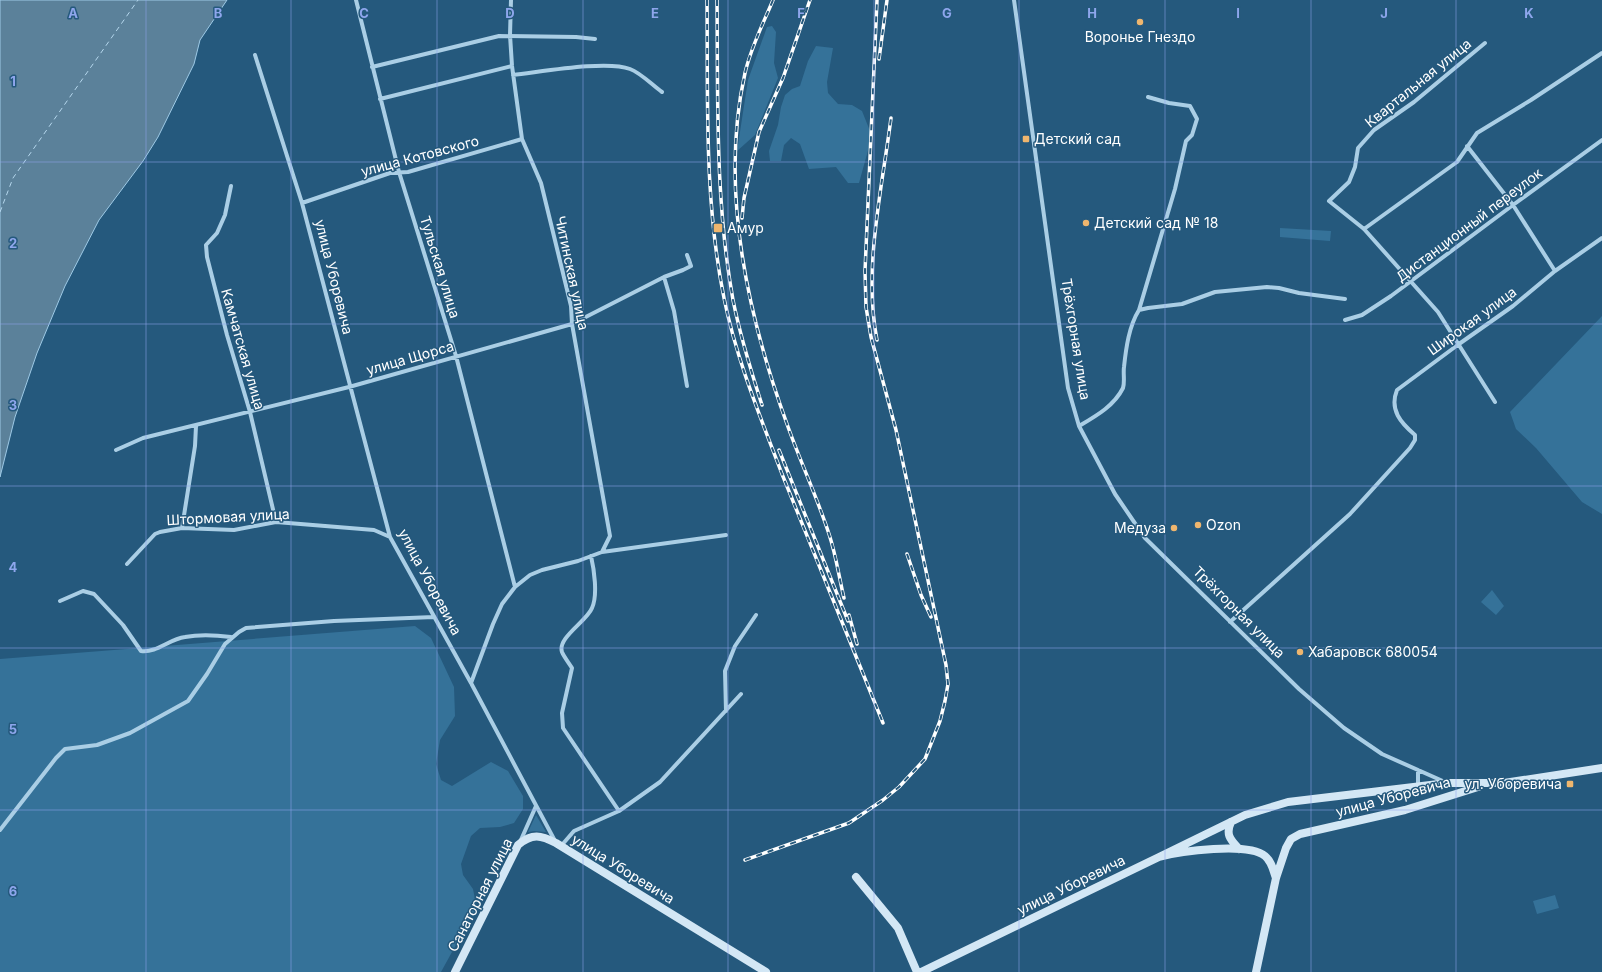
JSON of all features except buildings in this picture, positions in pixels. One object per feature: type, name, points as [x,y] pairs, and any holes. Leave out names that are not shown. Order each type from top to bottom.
[{"type":"main road","points":[[1492,784],[1602,768]]},
{"type":"main road","name":"улица Уборевича","points":[[921,972],[1231,822],[1266,807],[1288,802],[1418,785],[1447,783],[1492,784]]},
{"type":"main road","name":"улица Уборевича","points":[[1276,878],[1286,848],[1291,839],[1300,834],[1405,810],[1461,792],[1492,784]]},
{"type":"main road","points":[[1231,822],[1227,829],[1230,839],[1239,849]]},
{"type":"main road","name":"Санаторная улица","points":[[455,972],[518,845],[525,838],[534,836],[545,838],[558,845]]},
{"type":"main road","name":"улица Уборевича","points":[[558,845],[766,972]]},
{"type":"main road","name":"улица Уборевича","points":[[1159,857],[1171,853],[1224,848],[1257,852],[1265,856],[1272,863],[1276,878]]},
{"type":"main road","points":[[856,877],[898,928],[921,972]]},
{"type":"main road","points":[[1256,972],[1276,878]]},
{"type":"street","name":"Тульская улица","points":[[356,0],[399,172],[456,356],[515,587]]},
{"type":"street","name":"Читинская улица","points":[[511,0],[510,35],[512,66],[522,139],[541,182],[571,306],[572,324],[610,536],[602,552]]},
{"type":"street","name":"Трёхгорная улица","points":[[1014,0],[1068,388],[1080,426],[1114,494],[1146,538],[1299,689],[1344,728],[1382,754],[1447,783]]},
{"type":"street","points":[[372,67],[500,36],[510,35],[595,38]]},
{"type":"street","name":"Квартальная улица","points":[[1364,229],[1329,201],[1348,182],[1355,167],[1358,148],[1374,130],[1414,102],[1485,43]]},
{"type":"street","name":"улица Уборевича","points":[[255,54],[302,204],[349,387],[390,537],[558,845]]},
{"type":"street","points":[[1495,402],[1438,312],[1364,229],[1457,162],[1477,133],[1602,54]]},
{"type":"street","points":[[380,99],[512,66]]},
{"type":"street","points":[[514,75],[579,67],[619,66],[630,69],[662,92]]},
{"type":"street","points":[[1080,426],[1113,403],[1123,387],[1124,367],[1133,319],[1138,310],[1175,189],[1186,141],[1192,135],[1197,119],[1190,106],[1170,103],[1148,97]]},
{"type":"street","name":"улица Котовского","points":[[302,204],[390,173],[408,172],[522,139]]},
{"type":"street","name":"Дистанционный переулок","points":[[1345,320],[1362,316],[1411,282],[1513,204],[1602,140]]},
{"type":"street","points":[[1468,146],[1513,204],[1555,271]]},
{"type":"street","name":"Камчатская улица","points":[[231,186],[225,215],[217,233],[206,246],[207,257],[227,335],[250,412],[276,522]]},
{"type":"street","name":"Широкая улица","points":[[1230,622],[1350,514],[1410,448],[1415,440],[1415,435],[1406,428],[1399,418],[1394,399],[1397,390],[1513,306],[1555,271],[1602,238]]},
{"type":"street","name":"улица Щорса","points":[[116,450],[143,438],[349,387],[572,324],[664,277],[691,266],[688,255]]},
{"type":"street","points":[[664,277],[674,310],[687,386]]},
{"type":"street","points":[[1138,310],[1182,304],[1215,292],[1267,287],[1345,300]]},
{"type":"street","points":[[182,528],[195,446],[196,426]]},
{"type":"street","name":"Штормовая улица","points":[[127,564],[155,534],[182,528],[234,530],[276,522],[374,530],[390,537]]},
{"type":"street","points":[[471,683],[502,604],[515,587],[530,575],[602,552],[726,535]]},
{"type":"street","points":[[591,556],[596,581],[593,607],[583,620],[563,640],[562,652],[572,668],[562,713],[562,720],[564,728],[619,811]]},
{"type":"street","points":[[60,601],[83,591],[94,594],[123,625],[141,651],[148,652],[184,637],[219,635],[231,637]]},
{"type":"street","points":[[726,711],[725,671],[735,646],[756,615]]},
{"type":"street","points":[[0,830],[56,758],[65,749],[97,745],[130,733],[188,701],[207,674],[225,644],[231,637],[246,628],[334,620],[434,617]]},
{"type":"street","points":[[558,845],[574,831],[619,811],[660,782],[741,694]]},
{"type":"street","points":[[1418,770],[1418,785]]},
{"type":"street","points":[[518,845],[536,806]]},
{"type":"shaded area","points":[[0,0],[227,0],[200,40],[194,64],[158,137],[143,161],[99,220],[65,286],[37,353],[15,417],[0,477]]},
{"type":"shaded area","points":[[772,26],[776,32],[774,63],[778,78],[755,135],[737,151],[748,80],[767,27]]},
{"type":"shaded area","points":[[816,46],[833,48],[827,82],[828,93],[838,104],[852,105],[862,111],[872,136],[859,183],[848,183],[836,167],[809,169],[800,144],[791,138],[784,145],[781,161],[770,161],[769,151],[778,125],[785,95],[792,89],[800,86],[808,61]]},
{"type":"shaded area","points":[[1280,228],[1331,231],[1330,241],[1280,237]]},
{"type":"shaded area","points":[[1602,316],[1602,514],[1582,502],[1536,448],[1516,429],[1510,412]]},
{"type":"shaded area","points":[[1492,590],[1504,606],[1496,615],[1481,602]]},
{"type":"shaded area","points":[[415,626],[431,638],[454,687],[455,716],[440,740],[436,764],[441,780],[452,786],[491,762],[508,771],[523,796],[523,809],[514,823],[500,827],[480,828],[471,836],[461,864],[463,875],[473,889],[476,904],[475,910],[441,972],[0,972],[0,659]]},
{"type":"shaded area","points":[[536,815],[546,832],[528,832]]},
{"type":"shaded area","points":[[1555,895],[1559,908],[1537,914],[1533,901]]},
{"type":"ferry route","points":[[0,212],[13,178],[138,0]]},
{"type":"railway","points":[[707,0],[708,150],[710,187],[718,261],[729,320],[749,387],[765,430],[883,723]]},
{"type":"railway","points":[[717,0],[720,188],[727,263],[739,326],[762,405]]},
{"type":"railway","points":[[773,0],[750,54],[745,73],[738,117],[735,161],[736,206],[741,251],[749,295],[760,339],[787,424],[829,534],[836,558],[844,598]]},
{"type":"railway","points":[[742,218],[744,198],[759,132],[783,78],[810,0]]},
{"type":"railway","points":[[745,860],[849,823],[883,800],[899,787],[925,759],[940,721],[948,684],[946,665],[896,430],[871,337],[866,307],[865,271],[877,0]]},
{"type":"railway","points":[[879,59],[887,0]]},
{"type":"railway","points":[[877,340],[873,313],[873,257],[875,229],[891,118]]},
{"type":"railway","points":[[779,450],[848,621]]},
{"type":"railway","points":[[907,554],[921,595],[931,617]]},
{"type":"railway","points":[[849,615],[857,644]]},
{"type":"place","name":"Воронье Гнездо","points":[[1140,22]]},
{"type":"place","name":"Детский сад","points":[[1026,139]]},
{"type":"place","name":"Детский сад № 18","points":[[1086,223]]},
{"type":"place","name":"Амур","points":[[718,228]]},
{"type":"place","name":"Ozon","points":[[1198,525]]},
{"type":"place","name":"Медуза","points":[[1174,528]]},
{"type":"place","name":"Хабаровск 680054","points":[[1300,652]]},
{"type":"place","name":"ул. Уборевича","points":[[1570,784]]}]
